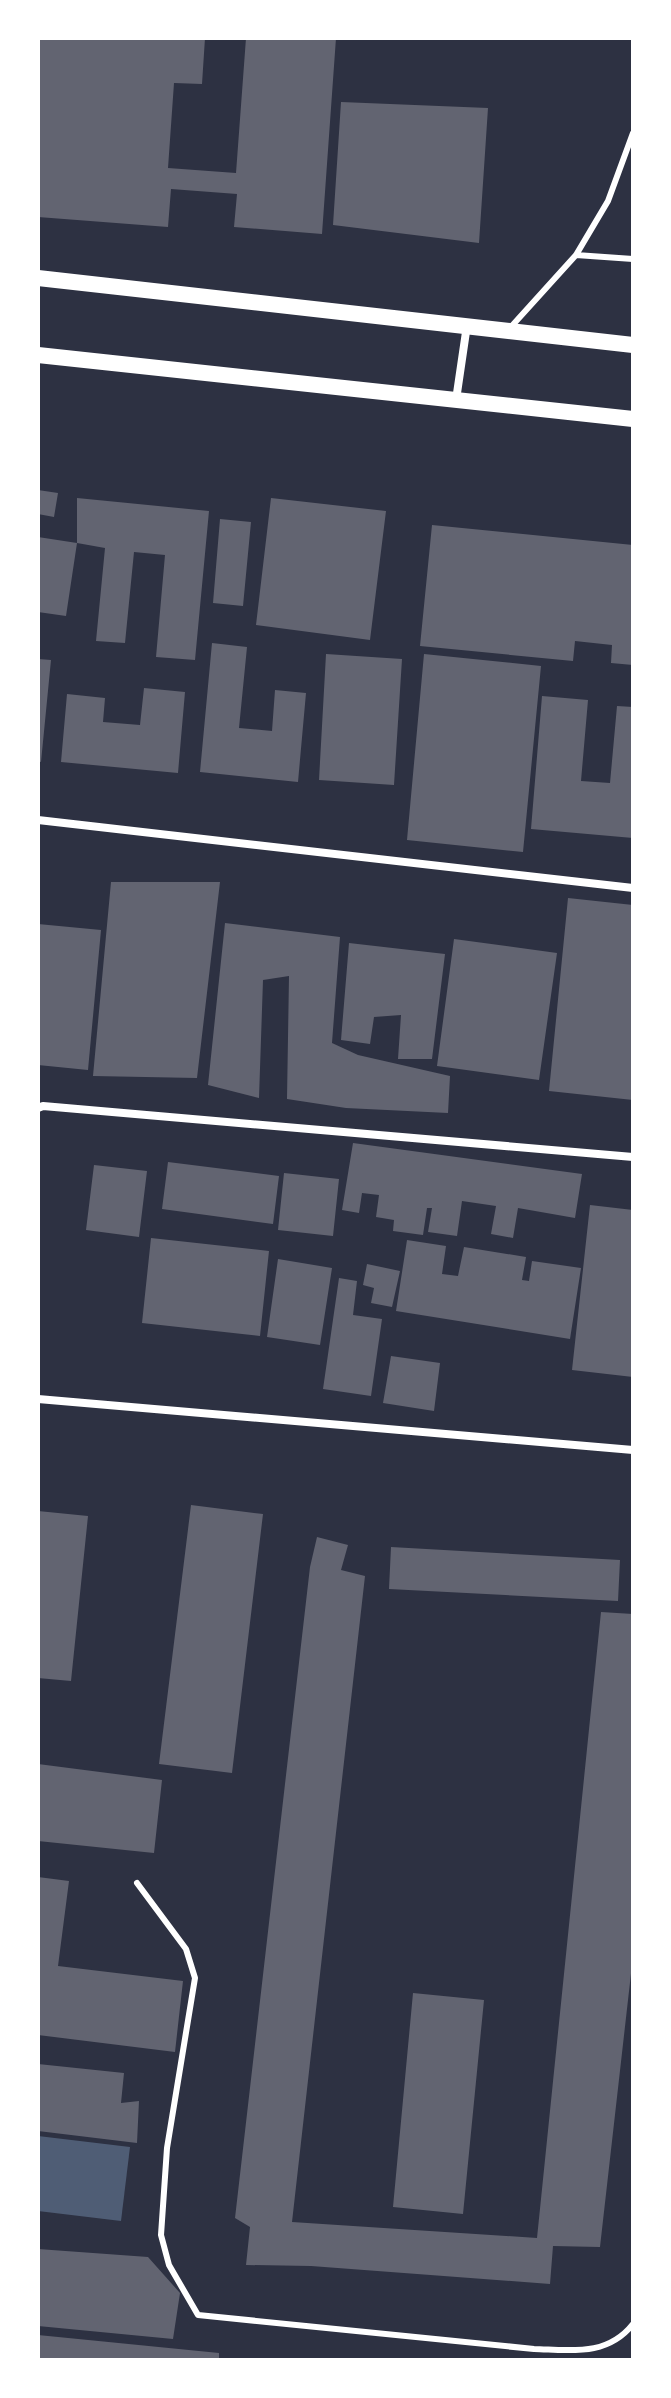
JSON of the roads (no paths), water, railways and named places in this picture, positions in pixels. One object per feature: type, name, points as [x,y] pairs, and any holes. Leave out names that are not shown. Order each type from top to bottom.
[{"type":"main road","points":[[38,278],[633,345]]},
{"type":"main road","points":[[38,355],[633,419]]},
{"type":"street","points":[[456,400],[467,324]]},
{"type":"street","points":[[38,820],[633,888]]},
{"type":"street","points":[[38,1108],[43,1106],[633,1157]]},
{"type":"street","points":[[38,1399],[633,1450]]},
{"type":"lane","points":[[509,329],[576,255],[608,201],[633,133]]},
{"type":"lane","points":[[576,255],[633,259]]},
{"type":"lane","points":[[137,1883],[186,1949],[195,1978],[167,2148],[161,2235],[169,2265],[198,2315],[575,2351],[589,2351],[618,2339],[632,2327]]},
{"type":"water","points":[[38,2136],[130,2147],[121,2221],[38,2211]]}]
